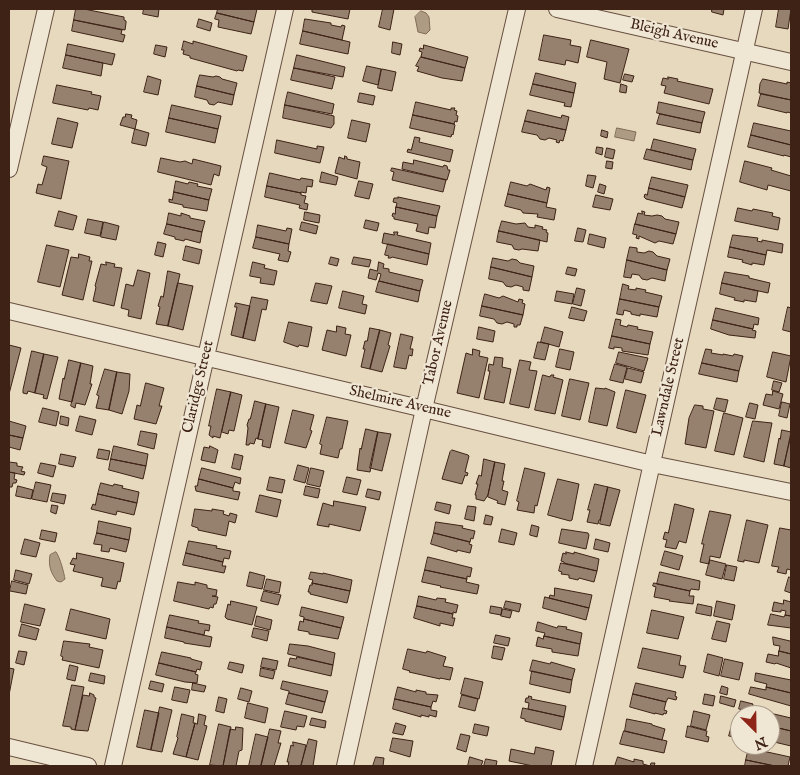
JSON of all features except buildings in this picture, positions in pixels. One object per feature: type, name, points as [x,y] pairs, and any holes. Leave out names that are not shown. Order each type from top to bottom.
[{"type":"street","points":[[9,170],[46,9]]},
{"type":"street","name":"Claridge Street","points":[[113,766],[285,9]]},
{"type":"street","name":"Tabor Avenue","points":[[345,766],[424,408],[516,9]]},
{"type":"street","name":"Bleigh Avenue","points":[[557,9],[791,62]]},
{"type":"street","name":"Lawndale Street","points":[[584,766],[754,9]]},
{"type":"street","name":"Shelmire Avenue","points":[[9,311],[424,408],[652,464],[791,492]]},
{"type":"street","points":[[9,747],[88,766]]},
{"type":"shaded area","points":[[421,11],[429,17],[430,30],[426,34],[418,32],[415,17]]},
{"type":"shaded area","points":[[617,128],[636,132],[634,141],[615,137]]},
{"type":"shaded area","points":[[56,552],[65,579],[61,582],[57,581],[50,566],[50,555]]}]
